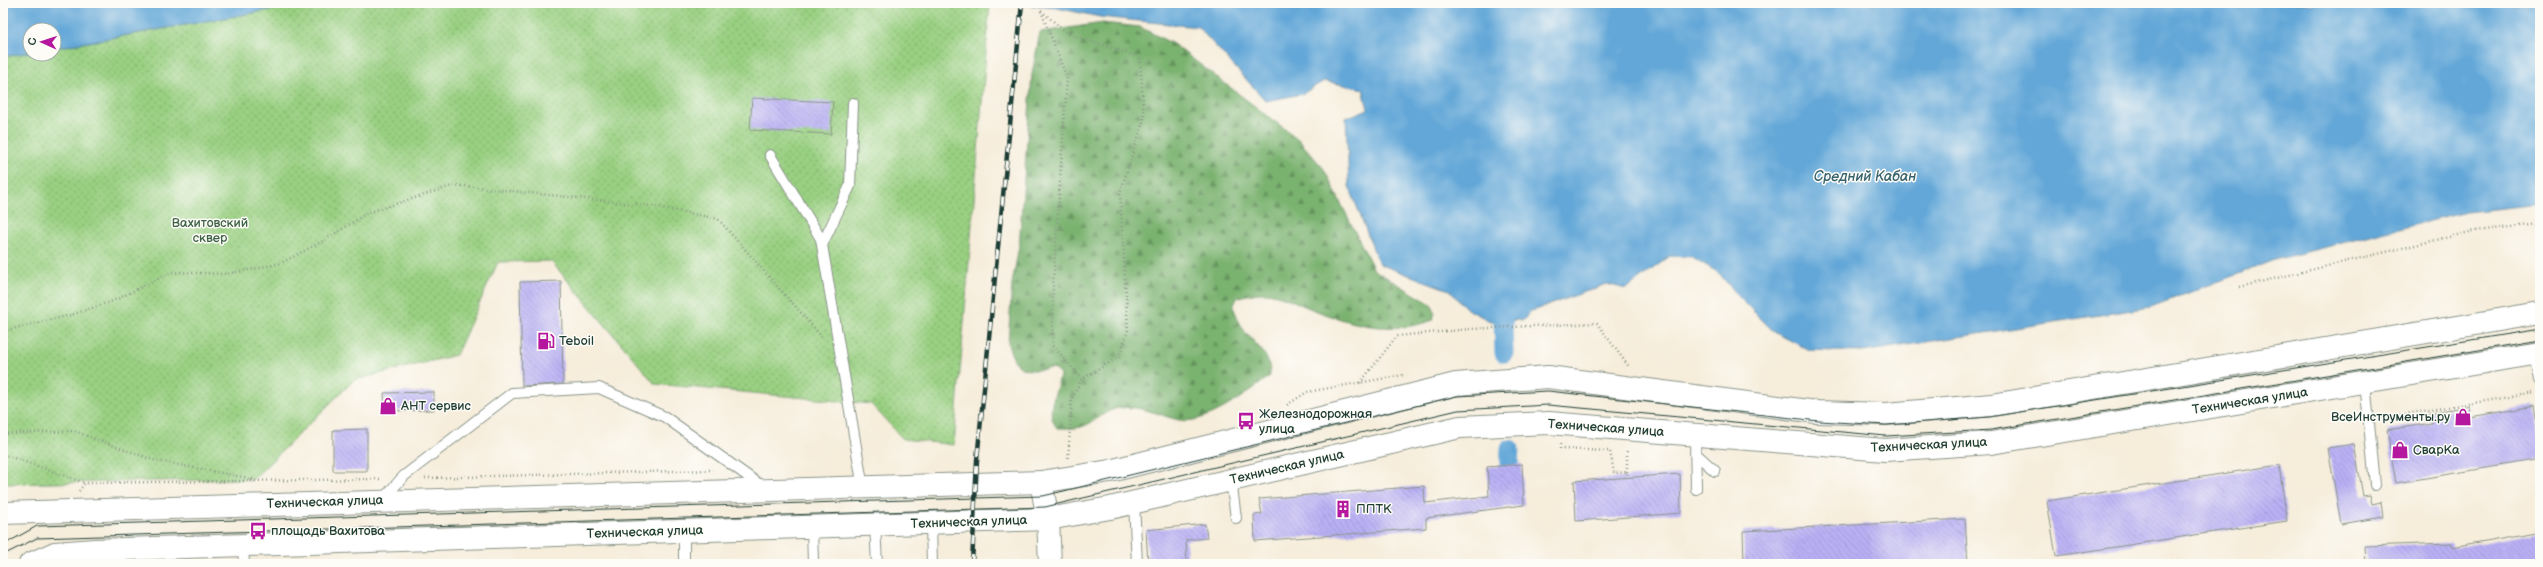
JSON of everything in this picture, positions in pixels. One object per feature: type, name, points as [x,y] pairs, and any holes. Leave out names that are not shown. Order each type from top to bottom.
[{"type":"main road","name":"Техническая улица","points":[[3,513],[1041,482],[1110,471],[1456,384],[1548,377],[1817,412],[1886,414],[1992,405],[2540,313]]},
{"type":"main road","name":"Техническая улица","points":[[30,564],[55,553],[243,554],[684,531],[1048,519],[1134,502],[1460,427],[1549,423],[1695,444],[1885,450],[1991,443],[2538,354]]},
{"type":"main road","points":[[1041,482],[1048,519],[1050,564]]},
{"type":"main road","points":[[3,525],[32,513]]},
{"type":"lane","points":[[822,245],[850,186],[853,103]]},
{"type":"lane","points":[[770,155],[821,239],[863,488]]},
{"type":"lane","points":[[2538,354],[2540,380]]},
{"type":"lane","points":[[2365,382],[2375,485]]},
{"type":"lane","points":[[381,501],[404,476],[512,393],[599,388],[665,417],[770,491]]},
{"type":"lane","points":[[1695,444],[1715,471]]},
{"type":"lane","points":[[1695,444],[1696,489]]},
{"type":"lane","points":[[1231,480],[1236,518]]},
{"type":"lane","points":[[1134,502],[1137,564]]},
{"type":"lane","points":[[931,524],[932,564]]},
{"type":"lane","points":[[875,525],[877,564]]},
{"type":"lane","points":[[812,526],[813,564]]},
{"type":"lane","points":[[684,531],[684,564]]},
{"type":"path","points":[[1042,3],[1041,11],[1067,78],[1053,285],[1052,346],[1082,379]]},
{"type":"path","points":[[1041,11],[1069,34],[1140,57],[1144,120],[1120,193],[1128,330],[1120,357],[1082,379],[1072,398],[1068,467]]},
{"type":"path","points":[[3,331],[71,315],[113,301],[172,272],[226,274],[279,264],[367,213],[455,185],[653,206],[718,220],[841,358]]},
{"type":"path","points":[[2239,287],[2474,231],[2540,224]]},
{"type":"path","points":[[1359,383],[1397,336],[1470,329],[1597,323],[1630,370],[1623,369]]},
{"type":"path","points":[[2369,420],[2540,392]]},
{"type":"path","points":[[3,434],[74,431],[153,460],[253,479],[255,482]]},
{"type":"path","points":[[1560,442],[1560,449],[1610,451],[1614,473],[1627,472]]},
{"type":"path","points":[[1627,443],[1627,478]]},
{"type":"path","points":[[3,454],[85,483]]},
{"type":"green space","name":"Вахитовский сквер","points":[[309,3],[990,3],[954,445],[903,439],[871,404],[655,384],[551,261],[498,262],[456,355],[354,380],[253,479],[3,484],[3,57],[22,53],[22,62],[62,62],[62,47]]},
{"type":"green space","points":[[1103,23],[1140,27],[1173,44],[1298,139],[1324,169],[1374,270],[1431,304],[1435,312],[1433,320],[1417,325],[1402,327],[1371,326],[1324,314],[1274,294],[1258,293],[1237,298],[1233,307],[1240,324],[1263,352],[1270,369],[1270,376],[1239,399],[1214,413],[1202,418],[1190,420],[1179,420],[1142,409],[1127,407],[1109,411],[1091,423],[1081,427],[1057,428],[1053,422],[1051,409],[1060,375],[1054,368],[1029,370],[1019,366],[1011,353],[1008,343],[1012,284],[1019,246],[1032,74],[1040,32]]},
{"type":"water","points":[[3,3],[309,3],[62,47],[62,22],[22,22],[22,53],[3,57]]},
{"type":"water","name":"Средний Кабан","points":[[1004,3],[2540,3],[2540,204],[2466,212],[2278,259],[2151,307],[1862,352],[1809,350],[1774,332],[1737,295],[1719,273],[1692,257],[1670,256],[1626,289],[1607,284],[1529,312],[1524,320],[1490,321],[1467,309],[1449,290],[1379,264],[1349,186],[1346,118],[1368,109],[1363,89],[1324,81],[1302,94],[1266,101],[1198,27],[1100,17],[1057,8]]},
{"type":"building","points":[[752,98],[833,102],[831,134],[750,130]]},
{"type":"building","points":[[561,281],[563,384],[522,386],[520,282]]},
{"type":"building","points":[[434,392],[434,410],[385,411],[384,393]]},
{"type":"building","points":[[2469,406],[2470,417],[2535,406],[2540,437],[2540,459],[2396,483],[2387,430],[2432,423],[2430,413]]},
{"type":"building","points":[[367,429],[367,471],[333,471],[333,430]]},
{"type":"building","points":[[2354,444],[2363,496],[2370,495],[2372,504],[2381,502],[2383,517],[2341,524],[2328,448]]},
{"type":"building","name":"ППТК","points":[[1522,464],[1524,505],[1426,518],[1426,528],[1255,541],[1254,515],[1262,514],[1259,499],[1424,486],[1425,503],[1489,496],[1487,467]]},
{"type":"building","points":[[2279,465],[2287,521],[2056,556],[2047,501]]},
{"type":"building","points":[[1680,474],[1681,513],[1576,521],[1574,481]]},
{"type":"building","points":[[1965,519],[1968,564],[1744,564],[1743,531]]},
{"type":"building","points":[[1205,524],[1207,538],[1186,540],[1187,564],[1148,564],[1146,530]]},
{"type":"building","points":[[2540,532],[2540,564],[2366,564],[2365,546],[2452,543],[2452,548]]},
{"type":"waterway","points":[[1503,320],[1504,353]]},
{"type":"waterway","points":[[1509,465],[1510,449]]},
{"type":"tram line","points":[[3,545],[37,526],[1043,496],[1457,396],[1548,391],[1819,421],[1886,425],[1989,417],[2540,329]]},
{"type":"tram line","points":[[3,555],[37,538],[1045,507],[1458,410],[1548,405],[1886,436],[1991,430],[2540,340]]},
{"type":"railway","points":[[972,564],[977,460],[1022,3]]},
{"type":"place","name":"Teboil","points":[[546,341]]},
{"type":"place","name":"АНТ сервис","points":[[388,406]]},
{"type":"place","name":"ВсеИнструменты.ру","points":[[2463,417]]},
{"type":"place","name":"Железнодорожная улица","points":[[1246,421]]},
{"type":"place","name":"СварКа","points":[[2400,450]]},
{"type":"place","name":"ППТК","points":[[1343,509]]},
{"type":"place","name":"площадь Вахитова","points":[[258,531]]}]
